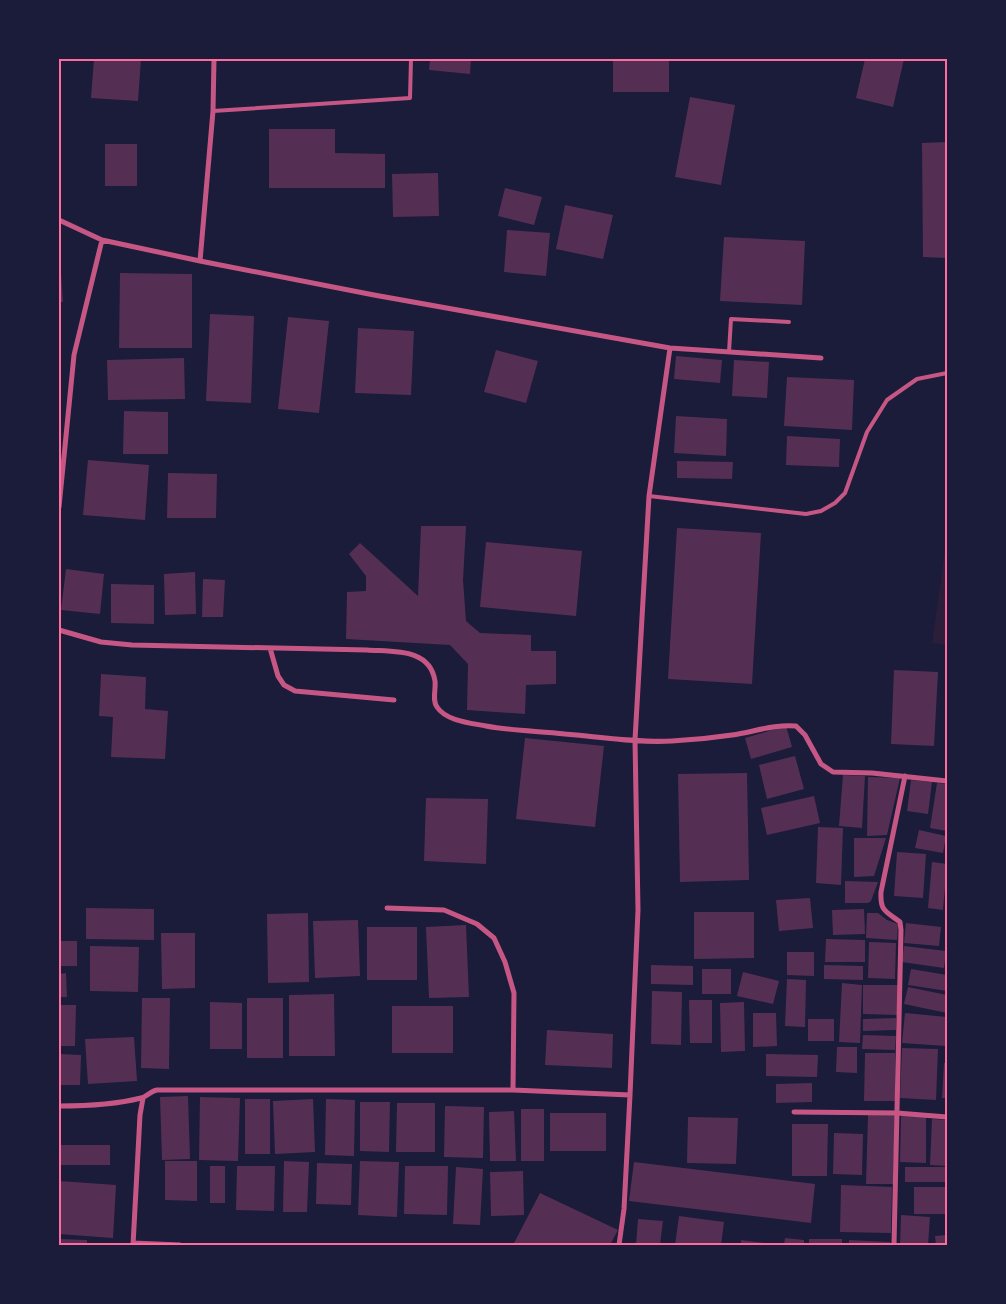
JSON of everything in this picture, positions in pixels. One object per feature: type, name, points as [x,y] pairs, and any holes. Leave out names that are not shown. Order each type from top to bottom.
[{"type":"street","points":[[200,261],[213,111],[214,59]]},
{"type":"street","points":[[59,220],[102,240],[384,297],[670,348],[822,358]]},
{"type":"street","points":[[59,507],[74,355],[102,240]]},
{"type":"street","points":[[619,1245],[624,1209],[638,910],[635,740],[649,496],[670,348]]},
{"type":"street","points":[[59,630],[100,642],[124,644],[411,654],[424,659],[433,668],[436,683],[435,702],[443,713],[453,718],[488,726],[635,740],[671,741],[732,735],[786,725],[796,726],[805,735],[821,764],[833,772],[872,772],[947,780]]},
{"type":"street","points":[[270,648],[278,676],[284,685],[295,691],[394,700]]},
{"type":"street","points":[[894,1245],[901,930],[900,922],[887,913],[881,902],[905,776]]},
{"type":"street","points":[[387,908],[444,910],[477,924],[494,938],[505,962],[514,993],[513,1090]]},
{"type":"street","points":[[59,1106],[92,1106],[143,1098],[152,1091],[157,1090],[513,1090],[630,1095]]},
{"type":"street","points":[[143,1098],[140,1115],[133,1244],[180,1245]]},
{"type":"street","points":[[794,1112],[897,1114],[947,1118]]},
{"type":"lane","points":[[213,111],[410,98],[411,59]]},
{"type":"lane","points":[[729,352],[731,319],[789,322]]},
{"type":"lane","points":[[649,496],[806,514],[821,511],[835,503],[846,493],[867,432],[887,400],[918,379],[947,372]]},
{"type":"shaded area","points":[[947,536],[947,645],[932,643]]},
{"type":"building","points":[[94,59],[141,59],[138,101],[91,98]]},
{"type":"building","points":[[430,59],[471,59],[470,74],[429,70]]},
{"type":"building","points":[[613,59],[669,59],[669,92],[613,92]]},
{"type":"building","points":[[865,59],[904,59],[893,107],[856,98]]},
{"type":"building","points":[[690,97],[735,105],[721,185],[675,177]]},
{"type":"building","points":[[269,129],[335,129],[335,153],[385,154],[385,188],[269,188]]},
{"type":"building","points":[[947,142],[947,258],[923,257],[922,143]]},
{"type":"building","points":[[105,144],[137,144],[137,186],[105,186]]},
{"type":"building","points":[[438,173],[439,216],[393,217],[392,174]]},
{"type":"building","points":[[505,188],[542,197],[534,225],[498,216]]},
{"type":"building","points":[[565,205],[613,215],[603,259],[556,249]]},
{"type":"building","points":[[507,230],[550,233],[546,276],[504,272]]},
{"type":"building","points":[[724,237],[805,241],[802,305],[720,301]]},
{"type":"building","points":[[60,258],[63,302],[59,302]]},
{"type":"building","points":[[120,273],[192,274],[192,348],[119,348]]},
{"type":"building","points":[[210,314],[254,316],[251,403],[206,401]]},
{"type":"building","points":[[288,317],[329,321],[319,413],[278,409]]},
{"type":"building","points":[[358,328],[414,331],[411,395],[355,393]]},
{"type":"building","points":[[496,350],[538,361],[526,403],[484,392]]},
{"type":"building","points":[[676,356],[722,360],[720,383],[674,379]]},
{"type":"building","points":[[184,358],[185,399],[108,400],[107,360]]},
{"type":"building","points":[[734,360],[769,362],[767,398],[732,396]]},
{"type":"building","points":[[787,377],[854,380],[852,430],[784,426]]},
{"type":"building","points":[[124,411],[168,412],[168,454],[123,454]]},
{"type":"building","points":[[676,416],[727,419],[726,456],[674,453]]},
{"type":"building","points":[[787,436],[840,439],[839,467],[786,465]]},
{"type":"building","points":[[88,460],[149,465],[145,520],[83,515]]},
{"type":"building","points":[[677,461],[733,462],[732,479],[677,478]]},
{"type":"building","points":[[168,473],[217,474],[216,518],[167,518]]},
{"type":"building","points":[[421,526],[466,526],[463,580],[466,621],[480,633],[531,635],[531,651],[556,651],[556,684],[526,685],[525,714],[467,710],[468,664],[450,645],[346,639],[347,592],[366,591],[366,576],[349,554],[360,543],[418,596]]},
{"type":"building","points":[[677,528],[761,533],[752,684],[668,679]]},
{"type":"building","points":[[486,542],[582,551],[576,616],[480,607]]},
{"type":"building","points":[[66,569],[104,574],[100,614],[61,610]]},
{"type":"building","points":[[195,572],[196,614],[165,615],[164,574]]},
{"type":"building","points":[[203,579],[225,580],[223,617],[202,617]]},
{"type":"building","points":[[111,584],[154,585],[154,624],[111,623]]},
{"type":"building","points":[[894,670],[938,672],[934,746],[891,744]]},
{"type":"building","points":[[101,674],[146,677],[145,709],[168,711],[165,759],[111,757],[113,717],[99,716]]},
{"type":"building","points":[[786,726],[792,747],[751,759],[745,738]]},
{"type":"building","points":[[525,738],[604,746],[595,827],[516,819]]},
{"type":"building","points":[[795,756],[804,789],[767,799],[759,765]]},
{"type":"building","points":[[747,773],[749,880],[680,882],[678,774]]},
{"type":"building","points":[[843,775],[865,776],[862,828],[839,826]]},
{"type":"building","points":[[868,777],[900,778],[887,835],[867,836]]},
{"type":"building","points":[[911,780],[932,782],[928,814],[907,811]]},
{"type":"building","points":[[937,783],[947,784],[947,831],[930,828]]},
{"type":"building","points":[[814,796],[820,823],[767,835],[761,808]]},
{"type":"building","points":[[426,798],[488,799],[486,864],[424,861]]},
{"type":"building","points":[[818,827],[843,828],[841,885],[816,883]]},
{"type":"building","points":[[919,830],[946,836],[943,853],[915,848]]},
{"type":"building","points":[[854,838],[886,838],[874,876],[854,877]]},
{"type":"building","points":[[897,852],[926,854],[923,898],[894,896]]},
{"type":"building","points":[[932,862],[947,864],[943,910],[928,908]]},
{"type":"building","points":[[845,881],[878,882],[871,901],[868,903],[845,903]]},
{"type":"building","points":[[810,898],[813,928],[779,931],[776,900]]},
{"type":"building","points":[[86,908],[154,909],[154,940],[86,939]]},
{"type":"building","points":[[864,909],[865,934],[833,935],[832,910]]},
{"type":"building","points":[[694,912],[754,912],[754,958],[694,959]]},
{"type":"building","points":[[308,913],[309,982],[268,983],[267,914]]},
{"type":"building","points":[[867,913],[878,913],[887,920],[898,924],[897,940],[866,938]]},
{"type":"building","points":[[358,920],[360,976],[315,978],[313,921]]},
{"type":"building","points":[[906,923],[941,927],[939,946],[904,943]]},
{"type":"building","points":[[466,925],[469,997],[429,998],[426,927]]},
{"type":"building","points":[[367,927],[417,927],[417,980],[367,980]]},
{"type":"building","points":[[161,933],[195,933],[195,988],[162,989]]},
{"type":"building","points":[[826,939],[865,940],[865,962],[825,962]]},
{"type":"building","points":[[59,941],[77,941],[77,966],[59,966]]},
{"type":"building","points":[[869,942],[896,943],[895,979],[868,978]]},
{"type":"building","points":[[90,946],[139,947],[138,992],[90,991]]},
{"type":"building","points":[[904,946],[946,951],[944,968],[902,962]]},
{"type":"building","points":[[787,952],[814,952],[814,976],[787,975]]},
{"type":"building","points":[[651,965],[693,966],[693,985],[651,984]]},
{"type":"building","points":[[824,965],[863,966],[863,980],[824,979]]},
{"type":"building","points":[[702,969],[731,969],[731,994],[702,994]]},
{"type":"building","points":[[911,969],[947,975],[947,991],[908,985]]},
{"type":"building","points":[[743,972],[779,981],[773,1004],[737,996]]},
{"type":"building","points":[[66,973],[67,997],[59,997],[59,974]]},
{"type":"building","points":[[787,979],[806,980],[805,1027],[785,1026]]},
{"type":"building","points":[[842,983],[862,985],[860,1043],[839,1042]]},
{"type":"building","points":[[863,985],[898,985],[898,1015],[863,1014]]},
{"type":"building","points":[[908,987],[947,995],[947,1013],[904,1004]]},
{"type":"building","points":[[652,991],[682,992],[681,1045],[651,1044]]},
{"type":"building","points":[[334,994],[335,1056],[289,1056],[289,995]]},
{"type":"building","points":[[142,998],[170,998],[169,1069],[141,1068]]},
{"type":"building","points":[[247,998],[283,998],[283,1058],[247,1058]]},
{"type":"building","points":[[689,1000],[712,1000],[712,1043],[690,1043]]},
{"type":"building","points":[[210,1002],[242,1003],[242,1049],[210,1049]]},
{"type":"building","points":[[744,1002],[745,1051],[721,1052],[720,1003]]},
{"type":"building","points":[[59,1005],[76,1005],[75,1046],[59,1046]]},
{"type":"building","points":[[392,1006],[453,1006],[453,1053],[392,1053]]},
{"type":"building","points":[[753,1013],[776,1013],[777,1046],[753,1047]]},
{"type":"building","points":[[905,1013],[947,1017],[946,1046],[902,1043]]},
{"type":"building","points":[[896,1018],[896,1030],[863,1031],[863,1019]]},
{"type":"building","points":[[808,1019],[834,1019],[834,1041],[808,1041]]},
{"type":"building","points":[[547,1030],[613,1034],[612,1068],[545,1065]]},
{"type":"building","points":[[863,1035],[896,1036],[895,1050],[862,1049]]},
{"type":"building","points":[[134,1037],[137,1081],[88,1084],[85,1039]]},
{"type":"building","points":[[837,1047],[857,1047],[857,1073],[836,1072]]},
{"type":"building","points":[[902,1048],[938,1049],[936,1100],[900,1098]]},
{"type":"building","points":[[865,1053],[895,1053],[895,1101],[864,1101]]},
{"type":"building","points":[[59,1054],[81,1055],[80,1085],[59,1085]]},
{"type":"building","points":[[766,1054],[818,1055],[817,1077],[766,1076]]},
{"type":"building","points":[[944,1063],[947,1063],[947,1098],[942,1098]]},
{"type":"building","points":[[812,1083],[812,1102],[776,1103],[776,1084]]},
{"type":"building","points":[[188,1096],[190,1159],[162,1160],[160,1097]]},
{"type":"building","points":[[200,1097],[240,1098],[238,1161],[199,1160]]},
{"type":"building","points":[[245,1099],[270,1099],[270,1154],[245,1154]]},
{"type":"building","points":[[313,1099],[315,1152],[275,1154],[273,1101]]},
{"type":"building","points":[[326,1099],[355,1100],[354,1156],[325,1155]]},
{"type":"building","points":[[360,1102],[390,1102],[389,1152],[360,1151]]},
{"type":"building","points":[[397,1103],[435,1103],[435,1152],[396,1152]]},
{"type":"building","points":[[445,1106],[484,1107],[483,1158],[444,1157]]},
{"type":"building","points":[[521,1109],[544,1109],[544,1161],[521,1161]]},
{"type":"building","points":[[514,1111],[516,1161],[490,1161],[489,1112]]},
{"type":"building","points":[[550,1113],[606,1113],[606,1151],[550,1151]]},
{"type":"building","points":[[868,1115],[895,1115],[893,1184],[866,1184]]},
{"type":"building","points":[[901,1116],[926,1116],[926,1163],[900,1162]]},
{"type":"building","points":[[688,1117],[738,1118],[736,1164],[687,1163]]},
{"type":"building","points":[[932,1119],[947,1120],[947,1166],[930,1165]]},
{"type":"building","points":[[792,1124],[828,1124],[827,1176],[792,1176]]},
{"type":"building","points":[[834,1133],[863,1134],[862,1175],[833,1174]]},
{"type":"building","points":[[59,1145],[110,1145],[110,1165],[59,1165]]},
{"type":"building","points":[[165,1161],[197,1161],[197,1201],[165,1200]]},
{"type":"building","points":[[284,1161],[309,1162],[307,1212],[283,1212]]},
{"type":"building","points":[[360,1161],[399,1162],[397,1217],[358,1215]]},
{"type":"building","points":[[634,1162],[815,1184],[811,1223],[629,1201]]},
{"type":"building","points":[[317,1163],[352,1164],[351,1205],[316,1204]]},
{"type":"building","points":[[210,1166],[225,1166],[225,1203],[210,1203]]},
{"type":"building","points":[[237,1166],[275,1166],[274,1211],[236,1210]]},
{"type":"building","points":[[405,1166],[448,1166],[447,1215],[404,1214]]},
{"type":"building","points":[[456,1167],[483,1169],[480,1225],[453,1224]]},
{"type":"building","points":[[905,1167],[947,1167],[947,1182],[905,1182]]},
{"type":"building","points":[[523,1171],[524,1215],[491,1216],[490,1172]]},
{"type":"building","points":[[59,1181],[116,1185],[113,1238],[59,1234]]},
{"type":"building","points":[[841,1185],[892,1187],[891,1233],[840,1232]]},
{"type":"building","points":[[914,1187],[947,1187],[947,1214],[914,1214]]},
{"type":"building","points":[[540,1193],[618,1230],[610,1245],[513,1245]]},
{"type":"building","points":[[901,1215],[930,1217],[928,1245],[900,1245]]},
{"type":"building","points":[[679,1216],[724,1222],[721,1245],[675,1245]]},
{"type":"building","points":[[638,1219],[663,1221],[660,1245],[636,1245]]},
{"type":"building","points":[[947,1235],[947,1245],[936,1245],[935,1236]]},
{"type":"building","points":[[785,1238],[804,1240],[804,1245],[784,1245]]},
{"type":"building","points":[[59,1239],[87,1240],[87,1245],[59,1245]]},
{"type":"building","points":[[809,1239],[842,1239],[842,1245],[809,1245]]},
{"type":"building","points":[[741,1240],[773,1244],[773,1245],[741,1245]]},
{"type":"building","points":[[849,1240],[890,1242],[890,1245],[849,1245]]}]
